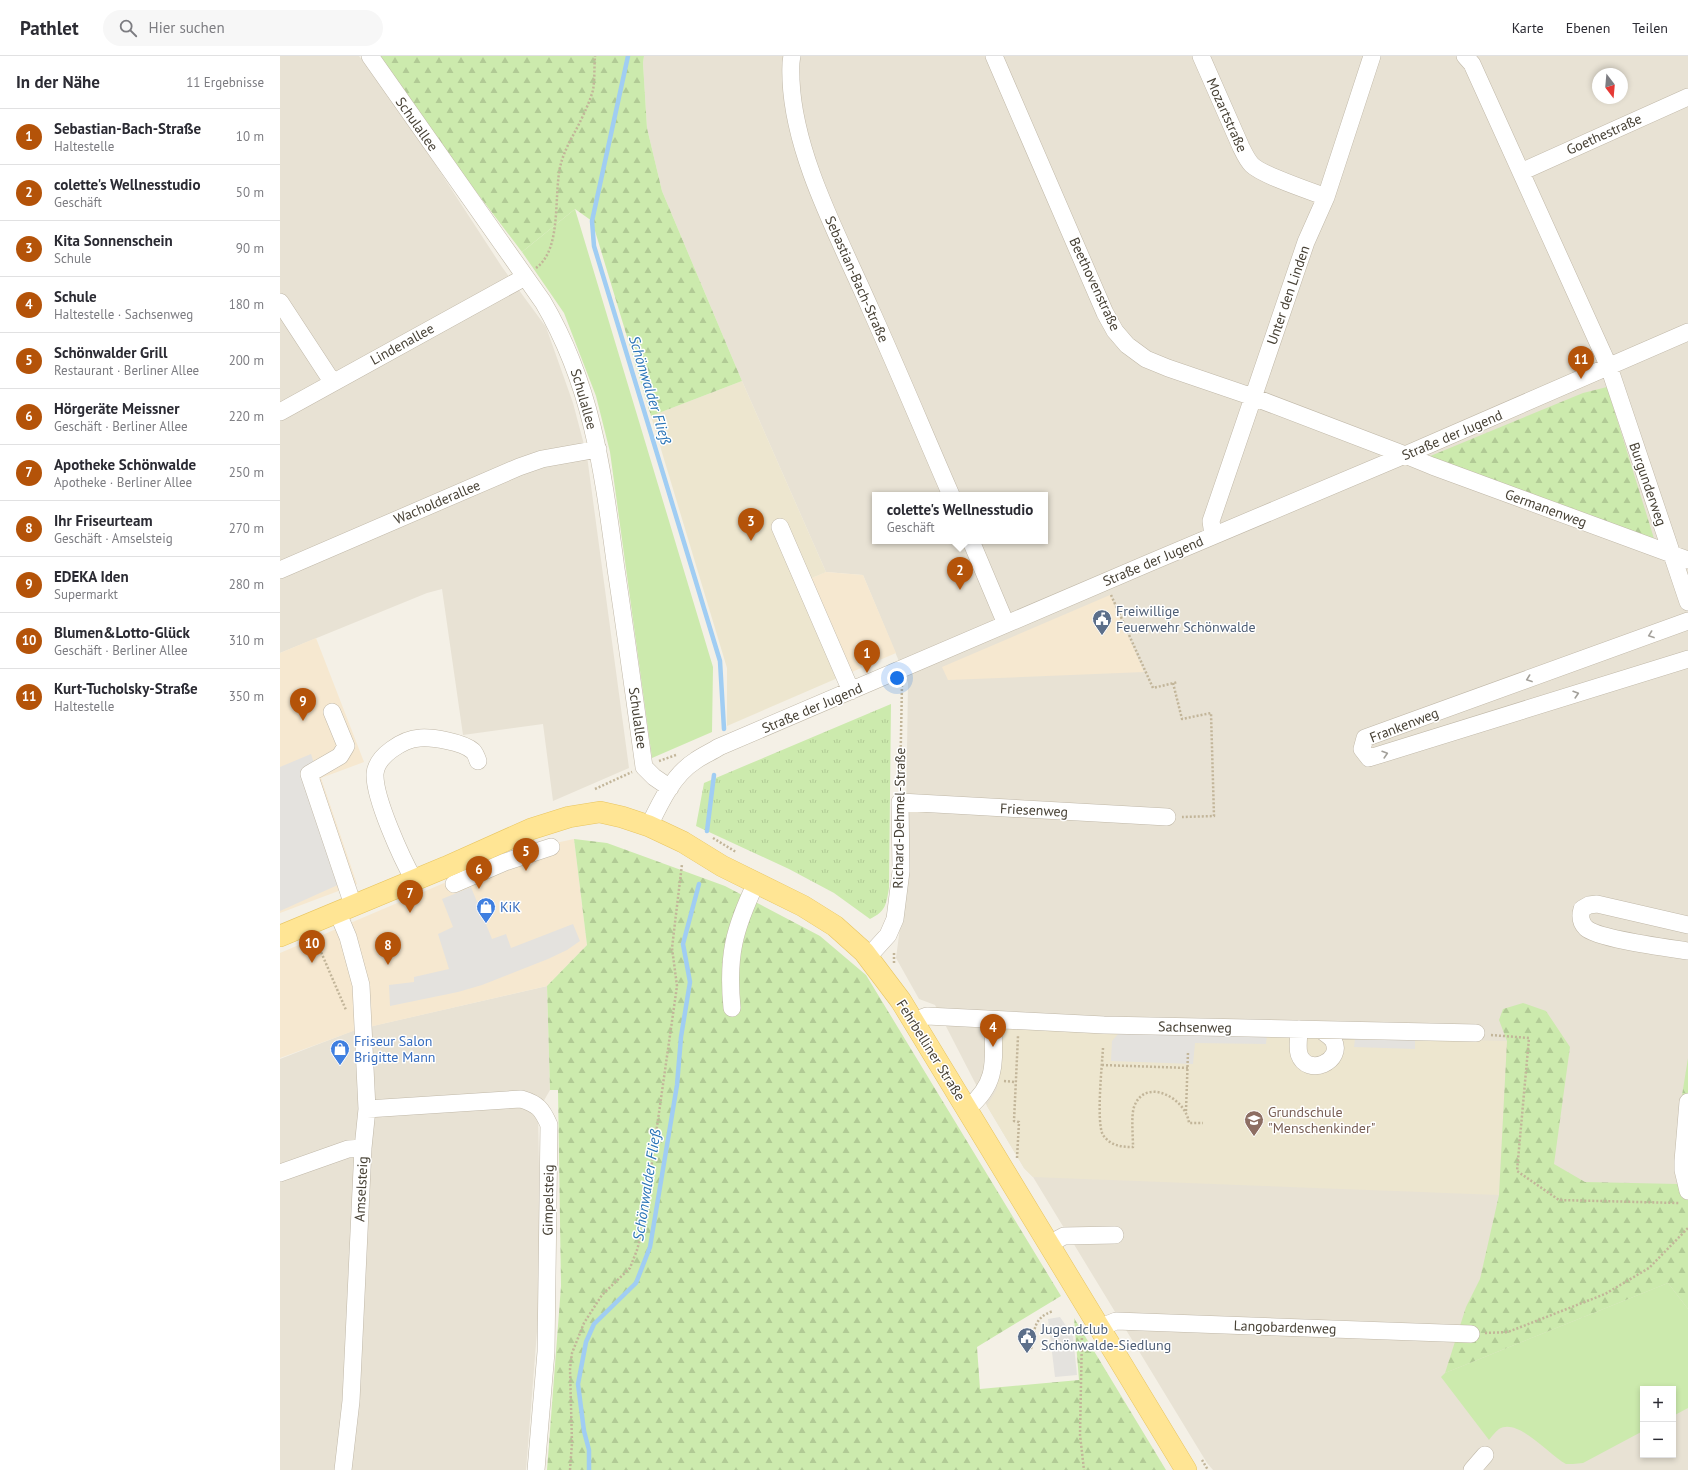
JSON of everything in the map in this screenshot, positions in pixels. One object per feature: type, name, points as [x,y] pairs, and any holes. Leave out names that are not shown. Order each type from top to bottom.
[{"type":"main road","name":"Fehrbelliner Straße","points":[[280,936],[531,829],[569,817],[600,812],[622,817],[649,826],[683,842],[722,866],[803,906],[835,926],[868,957],[914,1021],[1049,1244],[1092,1332],[1186,1470]]},
{"type":"street","name":"Schulallee","points":[[370,56],[543,302],[559,328],[579,376],[598,449],[644,767],[654,777],[670,788]]},
{"type":"street","name":"Sebastian-Bach-Straße","points":[[792,56],[792,100],[798,130],[809,167],[836,234],[870,308],[950,492]]},
{"type":"street","name":"Beethovenstraße","points":[[994,56],[1105,313],[1115,331],[1126,345],[1146,359],[1168,368],[1252,397],[1405,455]]},
{"type":"street","name":"Mozartstraße","points":[[1201,56],[1245,157],[1253,166],[1272,176],[1326,197]]},
{"type":"street","name":"Unter den Linden","points":[[1213,535],[1211,521],[1252,397],[1306,242],[1326,197],[1372,56]]},
{"type":"street","name":"Burgunderweg","points":[[1465,56],[1472,64],[1608,367],[1688,602]]},
{"type":"street","name":"Goethestraße","points":[[1521,172],[1688,97]]},
{"type":"street","name":"Lindenallee","points":[[280,412],[525,277]]},
{"type":"street","points":[[280,302],[333,383]]},
{"type":"street","name":"Straße der Jugend","points":[[649,826],[657,808],[684,770],[694,761],[719,747],[1213,535],[1405,455],[1688,332]]},
{"type":"street","name":"Wacholderallee","points":[[280,570],[519,467],[542,459],[598,449]]},
{"type":"street","name":"Germanenweg","points":[[1405,455],[1688,560]]},
{"type":"street","points":[[780,527],[851,691]]},
{"type":"street","points":[[971,544],[1006,624]]},
{"type":"street","name":"Frankenweg","points":[[1688,621],[1365,738],[1362,750],[1370,758],[1688,659]]},
{"type":"street","name":"Amselsteig","points":[[332,712],[346,746],[340,756],[309,774],[345,908],[361,985],[366,1109],[351,1401],[343,1470]]},
{"type":"street","points":[[414,880],[385,813],[377,789],[375,774],[380,761],[388,753],[405,742],[419,738],[465,746],[473,751],[478,761]]},
{"type":"street","name":"Friesenweg","points":[[900,802],[1167,817]]},
{"type":"street","name":"Richard-Dehmel-Straße","points":[[868,957],[888,935],[895,919],[901,871],[900,802]]},
{"type":"street","points":[[454,884],[504,862],[551,847]]},
{"type":"street","points":[[732,1008],[730,984],[731,952],[738,921],[756,883]]},
{"type":"street","points":[[1688,925],[1597,904],[1589,904],[1582,909],[1580,916],[1582,923],[1587,929],[1596,933],[1631,942],[1688,951]]},
{"type":"street","name":"Sachsenweg","points":[[914,1021],[927,1016],[1183,1027],[1476,1034]]},
{"type":"street","points":[[968,1108],[978,1100],[991,1081],[994,1066],[993,1020]]},
{"type":"street","points":[[1299,1029],[1299,1054],[1306,1064],[1318,1066],[1329,1062],[1334,1051],[1332,1040],[1321,1030]]},
{"type":"street","name":"Gimpelsteig","points":[[366,1109],[521,1099],[534,1102],[544,1112],[549,1125],[546,1352],[536,1470]]},
{"type":"street","points":[[1684,1197],[1683,1161],[1688,1102]]},
{"type":"street","points":[[280,1173],[348,1149],[363,1148]]},
{"type":"street","points":[[1049,1244],[1064,1236],[1115,1236]]},
{"type":"street","name":"Langobardenweg","points":[[1092,1332],[1116,1321],[1471,1334]]},
{"type":"street","points":[[1472,1470],[1485,1454]]},
{"type":"path","points":[[525,277],[541,265],[549,251],[556,219],[561,162],[570,140],[579,124],[593,89],[595,56]]},
{"type":"path","points":[[1106,581],[1113,600],[1153,688],[1178,682]]},
{"type":"path","name":"Richard-Dehmel-Straße","points":[[899,670],[902,682],[900,802]]},
{"type":"path","points":[[1167,817],[1214,816],[1211,713],[1182,719],[1173,684]]},
{"type":"path","points":[[595,789],[644,767]]},
{"type":"path","points":[[570,1470],[572,1443],[570,1369],[572,1353],[584,1323],[602,1295],[630,1268],[642,1232],[677,986],[672,948],[682,864]]},
{"type":"path","points":[[318,945],[348,1014],[362,1010]]},
{"type":"path","points":[[1015,1162],[1017,1160],[1019,1122],[1014,1121],[1018,1021]]},
{"type":"path","points":[[1476,1034],[1529,1038],[1517,1171],[1559,1200],[1684,1197]]},
{"type":"path","points":[[1103,1048],[1100,1122],[1101,1130],[1110,1142],[1116,1146],[1133,1147],[1133,1108],[1145,1094],[1152,1092],[1166,1093],[1180,1104],[1186,1112]]},
{"type":"path","points":[[1188,1052],[1186,1112],[1189,1122],[1202,1123]]},
{"type":"path","points":[[1102,1065],[1188,1068]]},
{"type":"path","points":[[1471,1334],[1508,1332],[1605,1294],[1648,1268],[1688,1228]]},
{"type":"path","points":[[1031,1349],[1037,1321],[1043,1315],[1053,1311]]},
{"type":"path","points":[[1084,1470],[1080,1434],[1092,1332]]},
{"type":"shaded area","points":[[280,56],[359,56],[409,124],[502,267],[546,327],[573,403],[587,456],[629,768],[553,801],[543,724],[463,735],[442,589],[427,593],[280,653]]},
{"type":"shaded area","points":[[644,56],[1688,56],[1688,1470],[1213,1470],[1207,1463],[1033,1177],[1024,1168],[987,1106],[935,1005],[919,999],[896,958],[905,890],[908,683],[863,575],[826,572],[742,381],[662,191],[647,128],[643,63]]},
{"type":"shaded area","points":[[742,381],[826,572],[807,580],[847,674],[727,726],[727,668],[651,416]]},
{"type":"shaded area","points":[[826,572],[863,575],[896,653],[847,674],[807,580]]},
{"type":"shaded area","points":[[1110,595],[1144,672],[948,680],[942,667]]},
{"type":"shaded area","points":[[316,638],[364,762],[321,778],[357,884],[280,913],[280,653]]},
{"type":"shaded area","points":[[311,754],[351,879],[280,911],[280,767]]},
{"type":"shaded area","points":[[574,839],[587,945],[547,986],[356,1030],[280,1058],[280,953],[498,860],[532,848]]},
{"type":"shaded area","points":[[471,887],[492,939],[506,934],[511,948],[573,924],[580,941],[567,950],[548,959],[482,985],[458,992],[390,1006],[389,985],[414,982],[414,977],[449,969],[438,934],[453,927],[442,899]]},
{"type":"shaded area","points":[[547,986],[550,1090],[538,1111],[541,1281],[526,1470],[280,1470],[280,1059],[355,1030]]},
{"type":"shaded area","name":"Grundschule \"Menschenkinder\"","points":[[1004,1029],[1507,1041],[1499,1195],[1033,1177],[1024,1168],[987,1106],[997,1089],[1000,1036]]},
{"type":"shaded area","points":[[1119,1033],[1267,1035],[1266,1044],[1195,1043],[1193,1064],[1111,1061],[1112,1041]]},
{"type":"shaded area","points":[[1355,1039],[1415,1040],[1415,1049],[1354,1047]]},
{"type":"shaded area","points":[[1060,1317],[1073,1336],[1077,1375],[1055,1377],[1048,1319]]},
{"type":"green space","points":[[373,56],[644,56],[643,63],[647,128],[662,191],[742,381],[651,416],[592,221],[575,209],[522,252]]},
{"type":"green space","points":[[575,209],[713,667],[712,732],[652,758],[610,452],[596,396],[564,313],[522,252]]},
{"type":"green space","points":[[1607,387],[1656,545],[1428,457],[1583,393]]},
{"type":"green space","points":[[891,704],[889,888],[884,907],[875,916],[870,919],[834,893],[789,869],[696,826],[704,783]]},
{"type":"green space","points":[[574,839],[607,843],[725,886],[820,936],[866,975],[1061,1296],[977,1347],[980,1389],[1079,1380],[1074,1318],[1166,1470],[547,1470],[561,1286],[558,1090],[550,1090],[547,986],[587,945]]},
{"type":"green space","points":[[1523,1003],[1546,1011],[1570,1047],[1554,1164],[1585,1182],[1679,1184],[1679,1114],[1688,1058],[1688,1309],[1668,1283],[1445,1373],[1466,1307],[1480,1279],[1499,1195],[1507,1041],[1499,1020],[1503,1009]]},
{"type":"green space","points":[[1668,1283],[1688,1309],[1688,1408],[1676,1414],[1676,1386],[1640,1386],[1640,1433],[1583,1463],[1566,1464],[1524,1432],[1515,1428],[1507,1427],[1499,1429],[1489,1440],[1441,1377],[1445,1373]]},
{"type":"waterway","name":"Schönwalder Fließ","points":[[628,56],[592,221],[594,246],[720,661],[724,729]]},
{"type":"waterway","name":"Schönwalder Fließ","points":[[707,831],[714,775]]},
{"type":"waterway","name":"Schönwalder Fließ","points":[[589,1470],[589,1450],[584,1431],[578,1384],[586,1342],[594,1324],[636,1283],[650,1247],[677,1085],[681,1037],[690,982],[683,944],[699,884]]},
{"type":"place","name":"Kurt-Tucholsky-Straße","points":[[1581,379]]},
{"type":"place","name":"Kita Sonnenschein","points":[[751,541]]},
{"type":"place","name":"colette's Wellnesstudio","points":[[960,590]]},
{"type":"place","name":"Freiwillige Feuerwehr Schönwalde","points":[[1102,636]]},
{"type":"place","name":"Sebastian-Bach-Straße","points":[[867,673]]},
{"type":"place","name":"EDEKA Iden","points":[[303,721]]},
{"type":"place","name":"Schönwalder Grill","points":[[526,871]]},
{"type":"place","name":"Hörgeräte Meissner","points":[[479,889]]},
{"type":"place","name":"Apotheke Schönwalde","points":[[410,913]]},
{"type":"place","name":"KiK","points":[[486,924]]},
{"type":"place","name":"Blumen&Lotto-Glück","points":[[312,963]]},
{"type":"place","name":"Ihr Friseurteam","points":[[388,965]]},
{"type":"place","name":"Schule","points":[[993,1047]]},
{"type":"place","name":"Friseur Salon Brigitte Mann","points":[[340,1066]]},
{"type":"place","name":"Grundschule \"Menschenkinder\"","points":[[1254,1137]]},
{"type":"place","name":"Jugendclub Schönwalde-Siedlung","points":[[1027,1354]]}]
